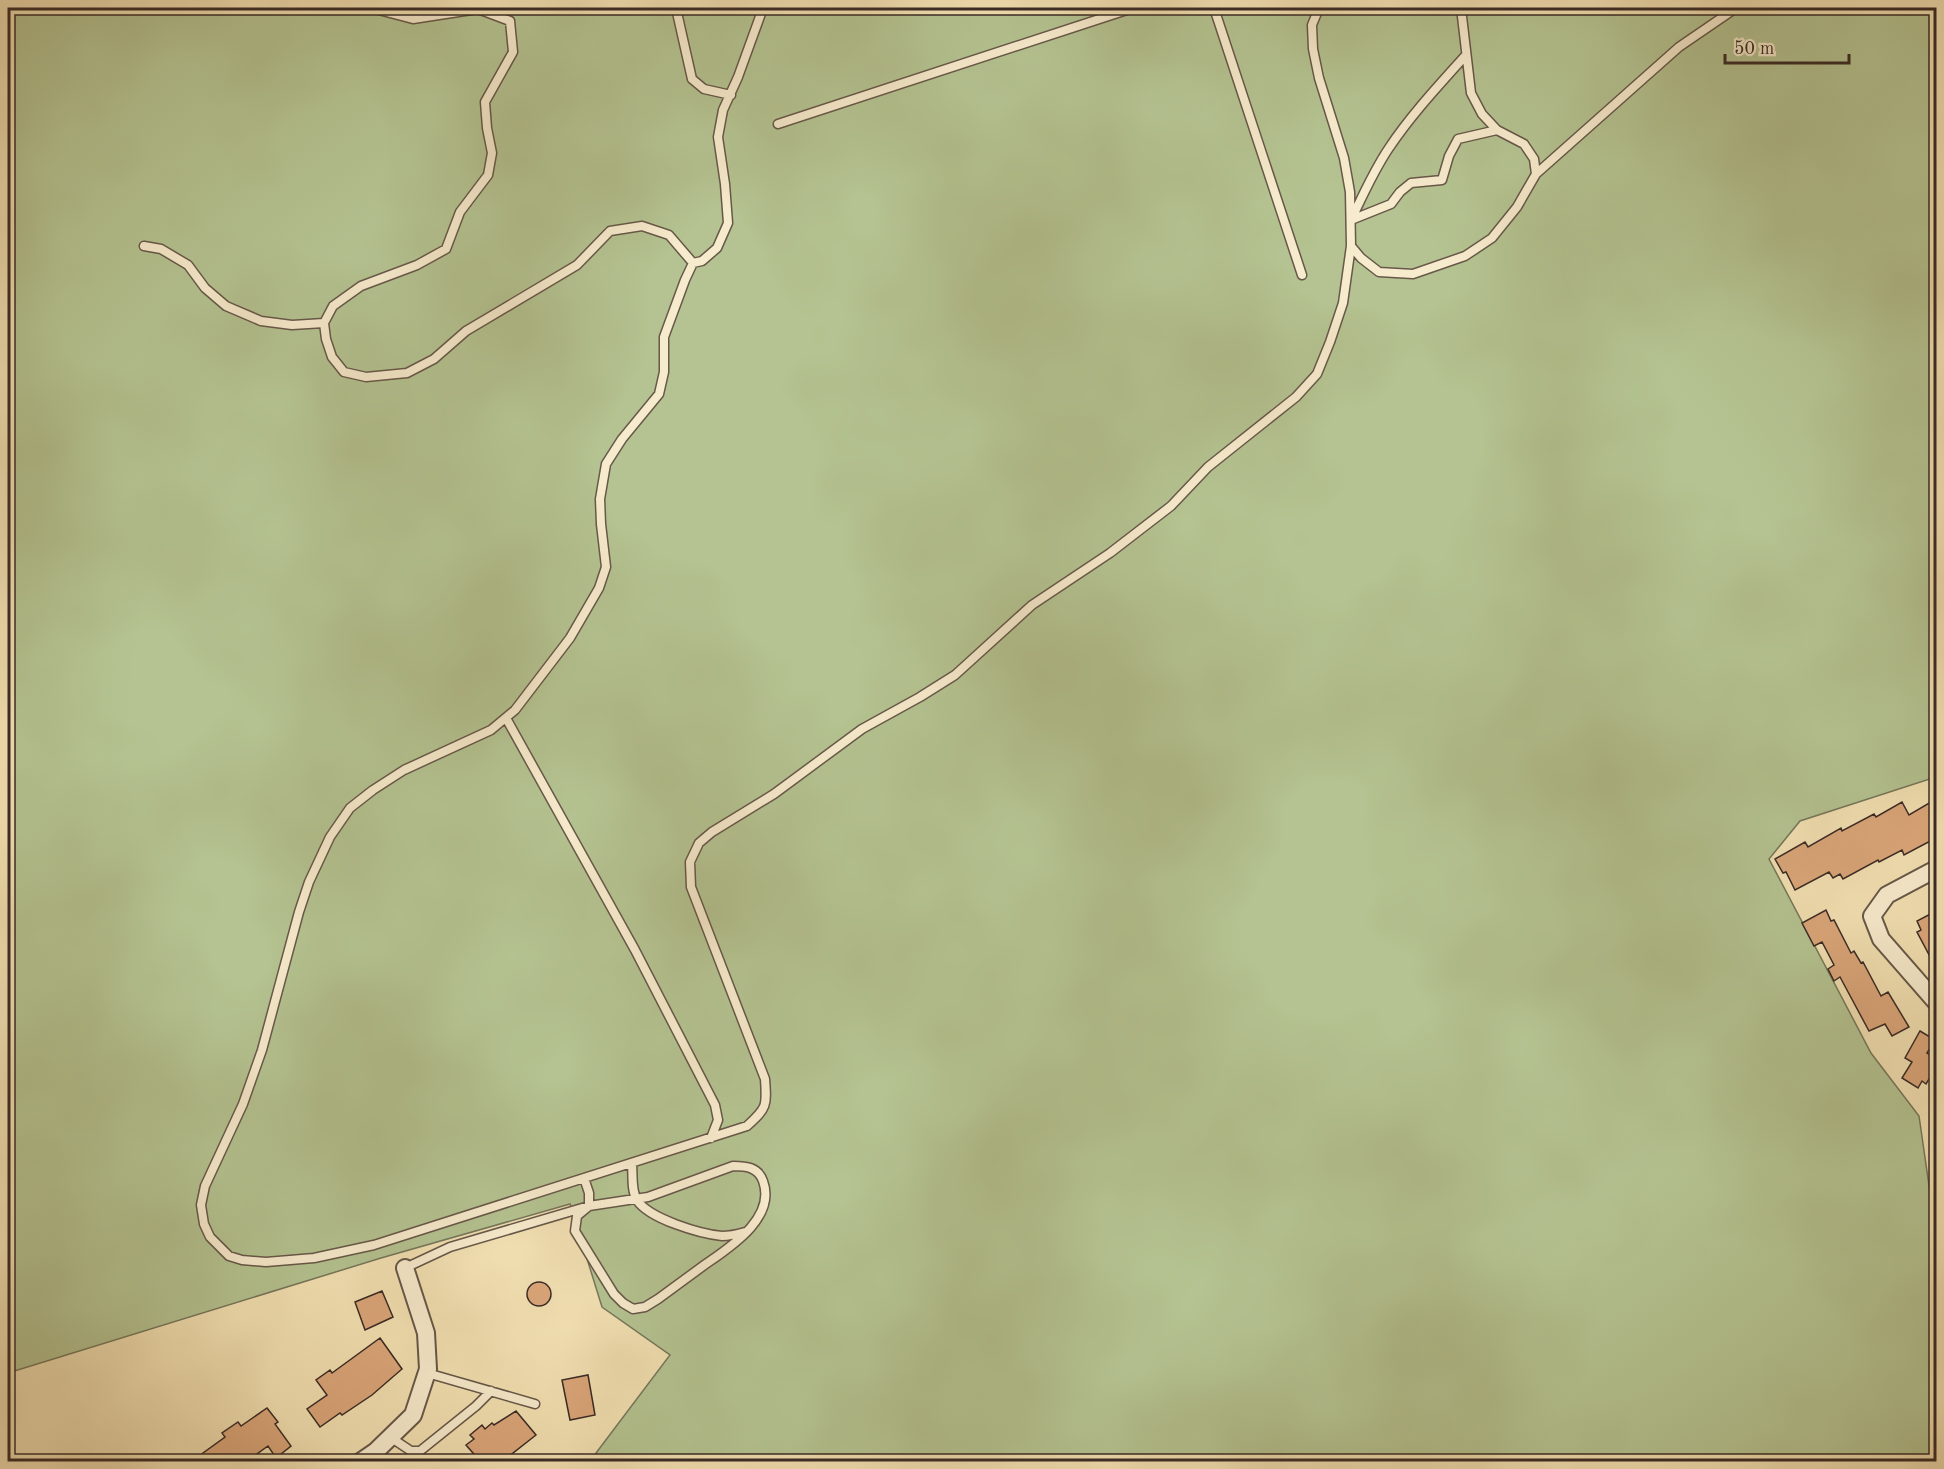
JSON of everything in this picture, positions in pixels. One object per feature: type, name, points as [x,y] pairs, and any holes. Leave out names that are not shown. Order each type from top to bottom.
[{"type":"street","points":[[1936,869],[1887,895],[1872,916],[1881,939],[1936,1002]]},
{"type":"street","points":[[360,1461],[379,1456],[390,1437],[413,1415],[428,1369],[426,1334],[405,1268]]},
{"type":"lane","points":[[371,8],[413,19],[478,9],[510,21],[513,52],[485,102],[492,153],[488,175],[460,212],[446,249],[417,265],[361,286],[333,306],[324,323],[332,357],[345,372],[366,377],[407,373],[434,359],[466,331],[577,266],[610,231],[642,226],[669,235],[693,263]]},
{"type":"lane","points":[[676,8],[692,80],[704,89],[731,94]]},
{"type":"lane","points":[[763,8],[723,110],[718,136],[728,222],[717,248],[702,261],[693,263],[684,280],[664,337],[664,372],[659,394],[622,439],[606,464],[600,499],[606,567],[599,588],[570,638],[515,710],[491,730],[404,770],[373,790],[350,808],[330,837],[309,882],[299,912],[262,1050],[243,1104],[205,1186],[201,1205],[204,1224],[210,1237],[229,1256],[242,1260],[266,1262],[314,1258],[374,1245],[747,1126],[763,1112],[766,1099],[765,1079],[691,887],[690,862],[699,843],[712,832],[774,794],[862,729],[955,675],[1032,605],[1110,554],[1171,506],[1208,467],[1296,397],[1317,374],[1342,303],[1351,246],[1350,192],[1344,158],[1319,78],[1313,49],[1312,25],[1319,8]]},
{"type":"lane","points":[[778,124],[1133,8]]},
{"type":"lane","points":[[1214,8],[1302,274]]},
{"type":"lane","points":[[1461,8],[1471,93],[1482,114],[1497,130],[1524,144],[1534,159],[1536,174]]},
{"type":"lane","points":[[1351,246],[1361,258],[1379,272],[1413,274],[1465,256],[1492,238],[1517,207],[1536,174],[1679,47],[1736,8]]},
{"type":"lane","points":[[1351,220],[1365,189],[1389,148],[1428,97],[1466,55]]},
{"type":"lane","points":[[1351,220],[1391,204],[1411,183],[1442,180],[1449,156],[1458,139],[1497,130]]},
{"type":"lane","points":[[144,246],[162,249],[188,265],[205,288],[226,306],[261,321],[292,325],[324,323]]},
{"type":"lane","points":[[506,718],[635,950],[715,1105],[718,1120],[711,1138]]},
{"type":"lane","points":[[632,1163],[636,1198],[643,1208],[676,1224],[704,1233],[723,1236],[747,1231]]},
{"type":"lane","points":[[405,1268],[450,1247],[589,1206],[648,1197],[733,1166],[747,1166],[755,1170],[763,1180],[765,1193],[763,1209],[739,1240],[658,1299],[645,1307],[633,1309],[614,1294],[575,1231],[577,1216],[589,1206]]},
{"type":"lane","points":[[584,1178],[589,1192],[589,1206]]},
{"type":"lane","points":[[427,1373],[535,1404]]},
{"type":"lane","points":[[390,1437],[411,1451],[420,1451],[476,1406],[490,1391]]},
{"type":"green space","points":[[8,8],[1936,8],[1936,777],[1800,821],[1769,859],[1871,1053],[1919,1116],[1936,1234],[1936,1461],[590,1461],[670,1355],[602,1307],[570,1204],[381,1258],[8,1373]]},
{"type":"building","points":[[1936,799],[1936,838],[1904,855],[1902,850],[1879,862],[1878,860],[1843,879],[1840,874],[1833,878],[1829,872],[1795,890],[1786,872],[1783,873],[1775,859],[1805,842],[1808,847],[1841,828],[1842,831],[1874,814],[1876,817],[1902,802],[1909,815]]},
{"type":"building","points":[[1826,910],[1831,921],[1834,920],[1851,953],[1854,951],[1861,963],[1863,962],[1881,996],[1888,992],[1909,1027],[1892,1036],[1885,1024],[1869,1031],[1840,977],[1834,981],[1828,969],[1834,965],[1822,942],[1814,946],[1802,923]]},
{"type":"building","points":[[1936,911],[1936,968],[1917,932],[1921,930],[1917,921]]},
{"type":"building","points":[[1920,1031],[1935,1040],[1927,1053],[1936,1059],[1936,1068],[1926,1084],[1922,1081],[1918,1088],[1902,1078],[1912,1062],[1905,1058]]},
{"type":"building","points":[[539,1282],[547,1286],[551,1294],[547,1302],[539,1306],[531,1302],[527,1294],[531,1286]]},
{"type":"building","points":[[382,1291],[393,1317],[365,1330],[355,1302]]},
{"type":"building","points":[[380,1338],[402,1369],[372,1395],[320,1427],[307,1409],[327,1395],[316,1380],[330,1370],[332,1373]]},
{"type":"building","points":[[588,1375],[595,1415],[570,1420],[562,1380]]},
{"type":"building","points":[[267,1408],[278,1422],[275,1424],[291,1446],[276,1458],[268,1446],[247,1461],[192,1461],[225,1437],[222,1433],[238,1422],[241,1426]]},
{"type":"building","points":[[516,1411],[536,1435],[503,1461],[480,1461],[466,1445],[474,1439],[470,1435],[482,1425],[485,1429]]}]
